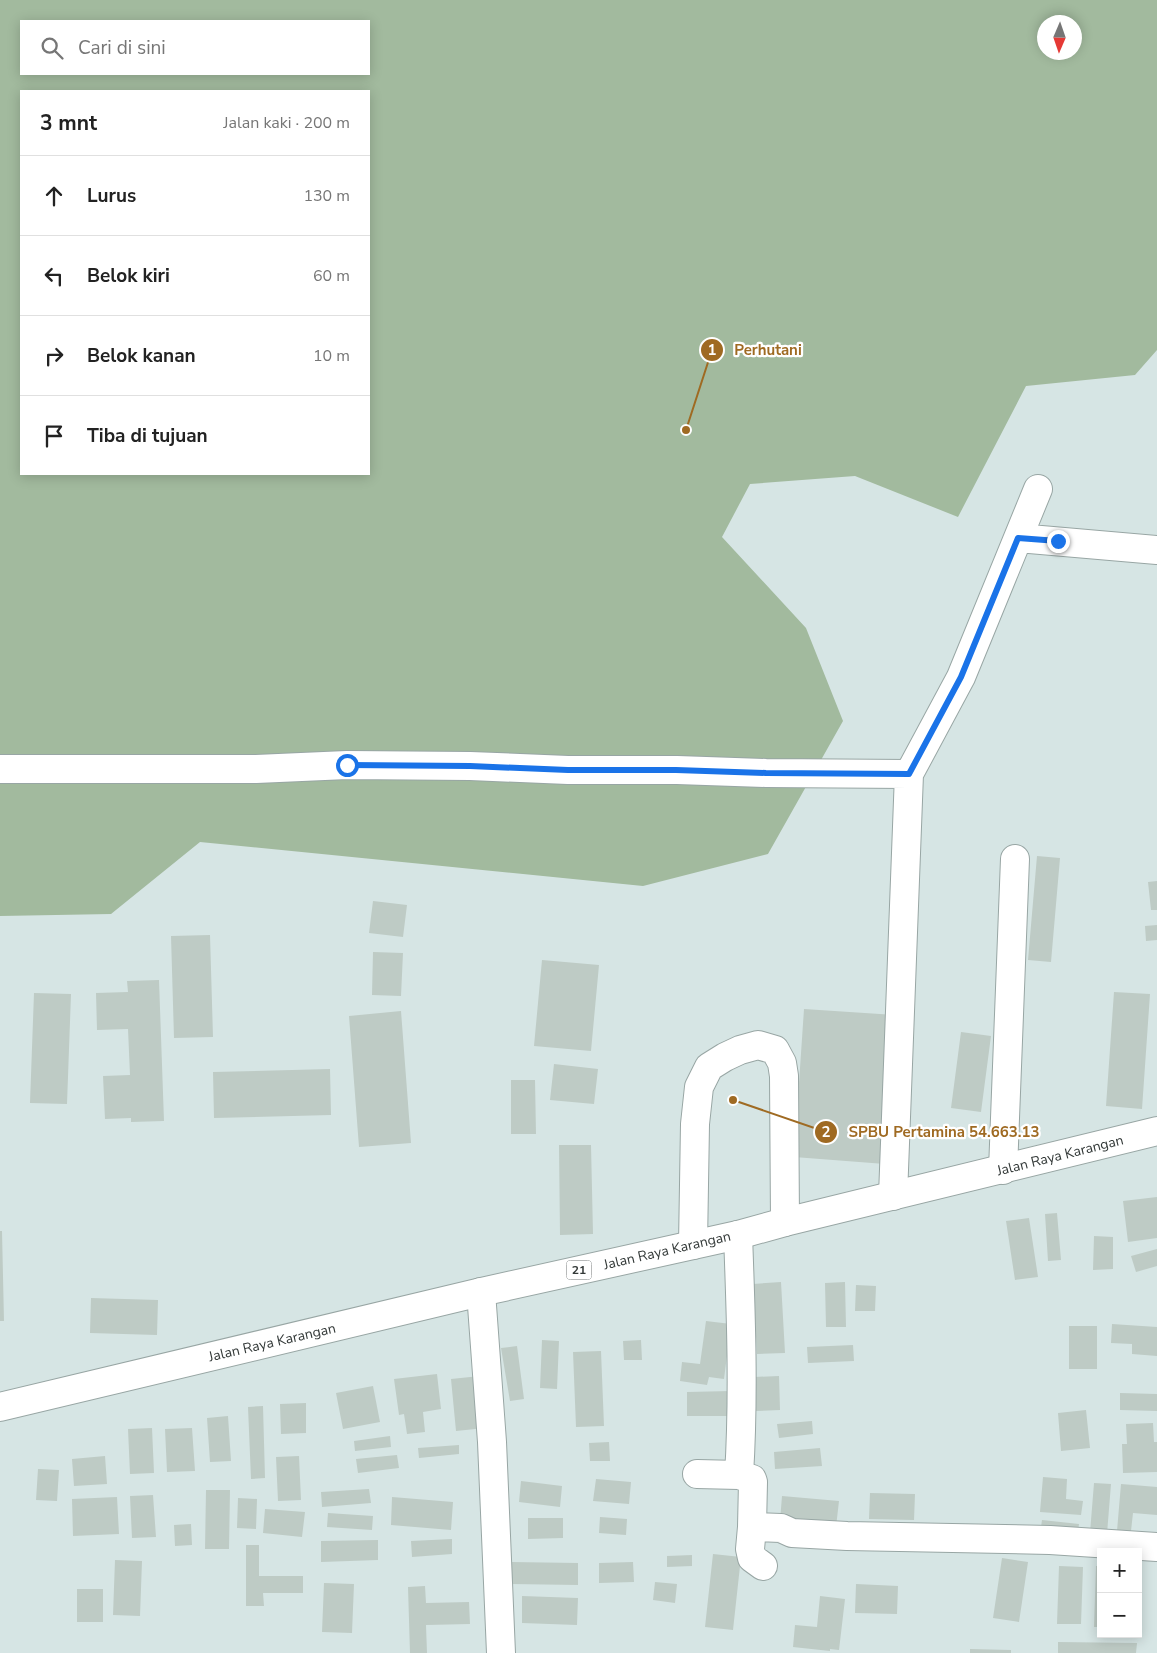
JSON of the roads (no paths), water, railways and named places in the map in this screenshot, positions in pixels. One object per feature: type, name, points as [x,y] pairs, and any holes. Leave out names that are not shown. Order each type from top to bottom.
[{"type":"main road","points":[[893,1185],[909,774],[961,677],[1038,489]]},
{"type":"main road","points":[[1018,538],[1157,550]]},
{"type":"main road","points":[[0,769],[256,769],[347,765],[909,774]]},
{"type":"main road","points":[[1003,1170],[1015,859]]},
{"type":"main road","points":[[693,1245],[694,1140],[699,1087],[709,1068],[725,1057],[758,1045],[775,1050],[782,1063],[785,1124],[784,1222]]},
{"type":"main road","name":"Jalan Raya Karangan","points":[[0,1407],[481,1292],[738,1235],[784,1222],[893,1185],[1003,1170],[1157,1131]]},
{"type":"main road","points":[[738,1235],[742,1327],[739,1475]]},
{"type":"main road","points":[[481,1292],[492,1442],[500,1653]]},
{"type":"main road","points":[[697,1474],[739,1475],[752,1479],[750,1549],[752,1558],[763,1566]]},
{"type":"main road","points":[[752,1527],[781,1528],[792,1534],[1041,1539],[1157,1547]]},
{"type":"place","name":"Perhutani","points":[[686,430]]},
{"type":"place","name":"SPBU Pertamina 54.663.13","points":[[733,1100]]}]
